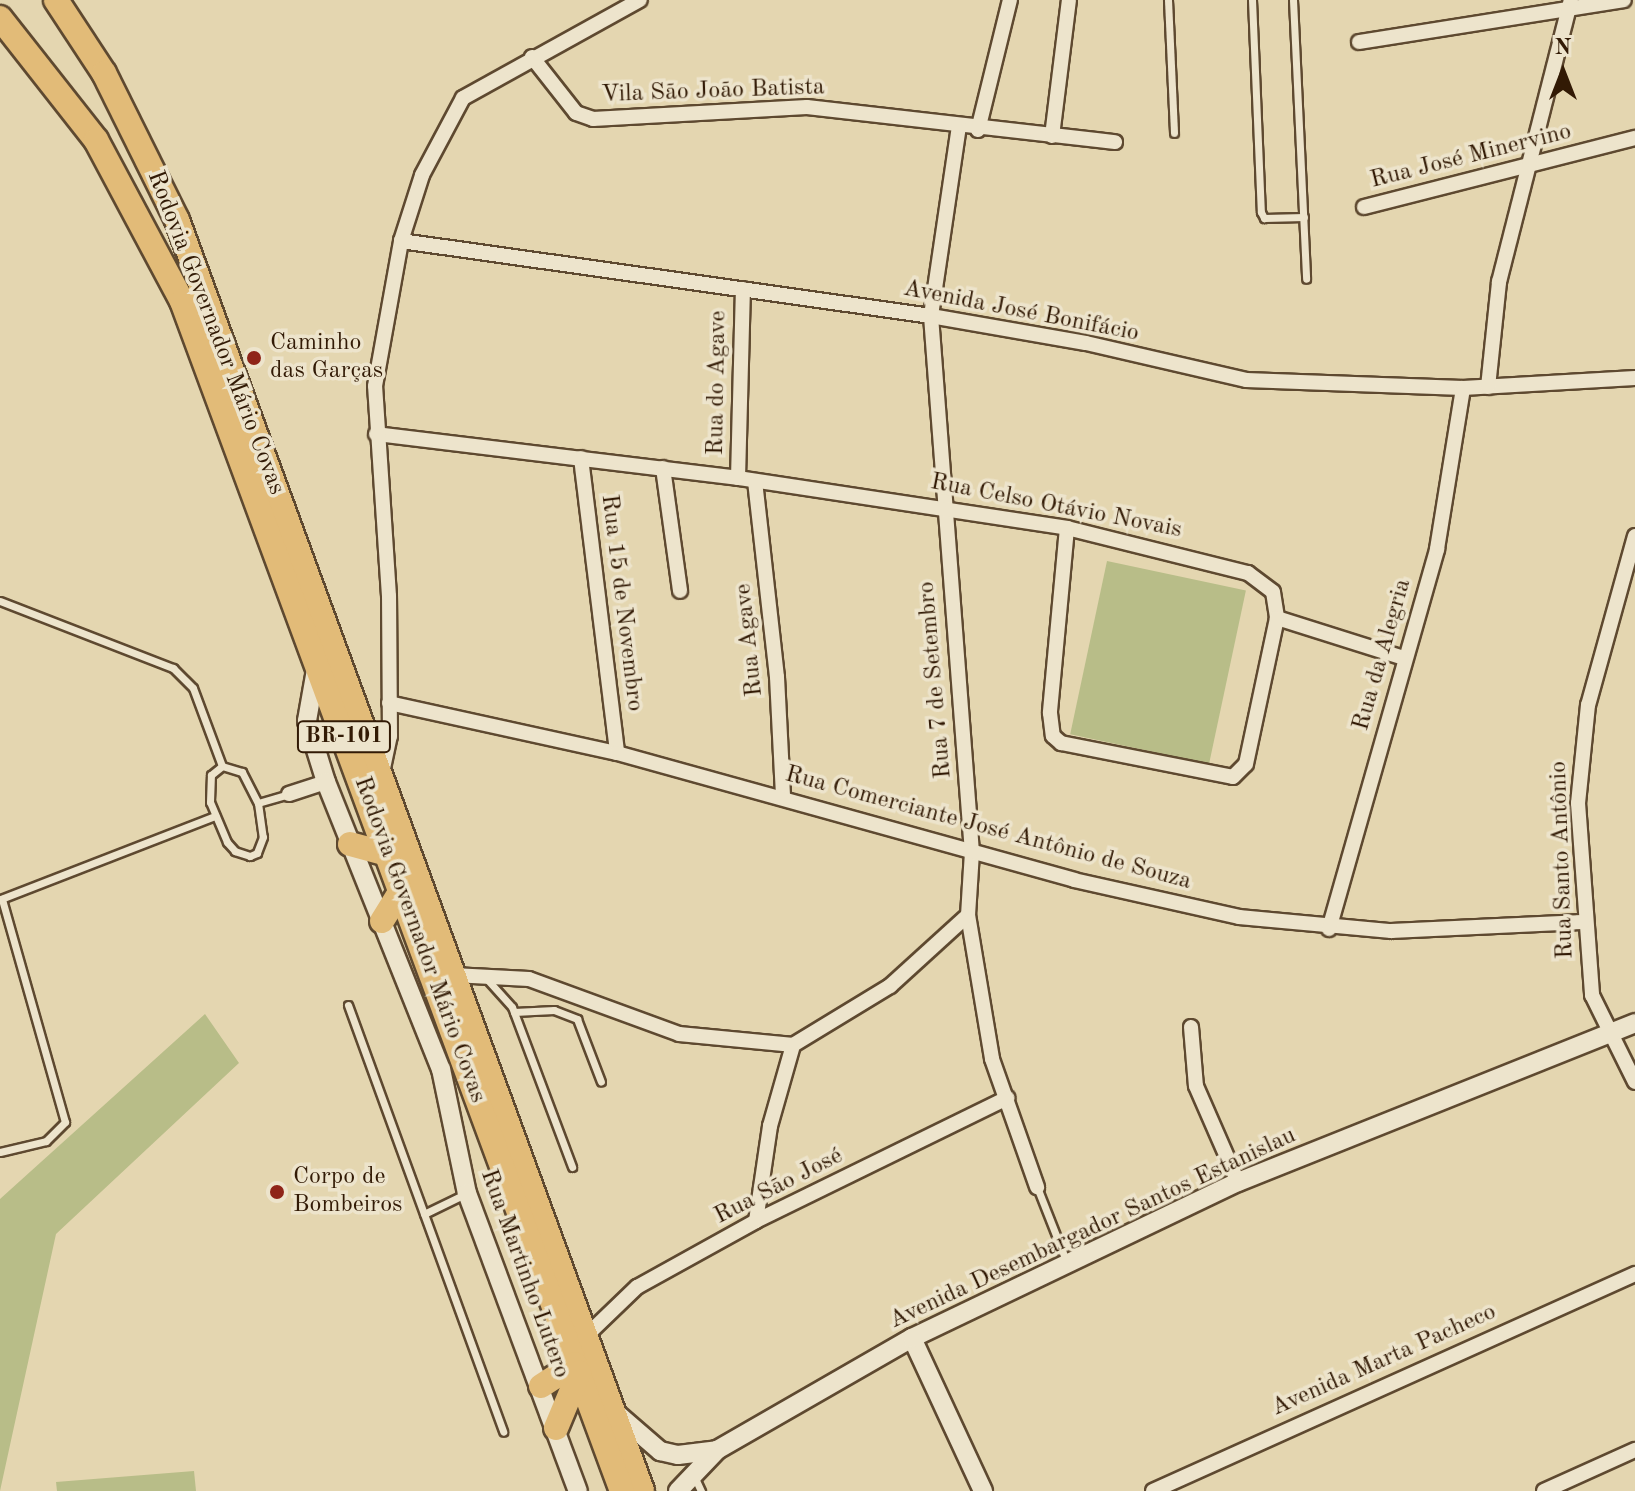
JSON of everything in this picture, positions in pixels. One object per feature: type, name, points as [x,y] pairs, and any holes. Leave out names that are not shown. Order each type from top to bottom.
[{"type":"highway","name":"Rodovia Governador Mário Covas","points":[[56,0],[104,73],[177,220],[642,1491]]},
{"type":"highway","name":"Rodovia Governador Mário Covas","points":[[0,18],[96,140],[166,267],[388,854],[622,1491]]},
{"type":"highway","points":[[350,844],[388,854]]},
{"type":"highway","points":[[382,921],[401,891]]},
{"type":"highway","points":[[541,1386],[577,1369]]},
{"type":"highway","points":[[556,1428],[577,1369]]},
{"type":"street","points":[[380,777],[389,752],[389,596],[375,386],[401,241],[422,175],[451,114],[475,90],[640,0]]},
{"type":"street","points":[[978,130],[1010,0]]},
{"type":"street","points":[[1052,136],[1069,0]]},
{"type":"street","points":[[1359,42],[1570,5],[1624,0]]},
{"type":"street","points":[[1488,387],[1499,282],[1570,5]]},
{"type":"street","name":"Vila São João Batista","points":[[532,57],[576,113],[593,119],[807,107],[912,115],[978,130],[1115,142]]},
{"type":"street","name":"Rua 7 de Setembro","points":[[959,126],[931,316],[943,506],[972,852],[968,915],[983,1019],[1037,1187]]},
{"type":"street","name":"Rua José Minervino","points":[[1364,207],[1635,138]]},
{"type":"street","name":"Avenida José Bonifácio","points":[[401,241],[931,316],[1086,343],[1246,380],[1463,388],[1635,378]]},
{"type":"street","name":"Rua do Agave","points":[[738,478],[743,289]]},
{"type":"street","name":"Rua da Alegria","points":[[1329,929],[1437,549],[1463,388]]},
{"type":"street","name":"Rua Celso Otávio Novais","points":[[376,434],[738,478],[943,506],[1067,528],[1248,573],[1273,592],[1277,618]]},
{"type":"street","name":"Rua 15 de Novembro","points":[[581,458],[617,753]]},
{"type":"street","points":[[663,468],[680,591]]},
{"type":"street","name":"Rua Agave","points":[[755,481],[777,677],[783,796]]},
{"type":"street","points":[[1067,528],[1050,713],[1053,736],[1075,749],[1224,778],[1233,777],[1246,764],[1277,618],[1404,658]]},
{"type":"street","name":"Rua Santo Antônio","points":[[1635,536],[1580,746],[1583,922],[1592,995],[1635,1082]]},
{"type":"street","name":"Rua Martinho Lutero","points":[[317,664],[307,721],[326,782],[445,1081],[467,1193],[578,1491]]},
{"type":"street","name":"Rua Comerciante José Antônio de Souza","points":[[389,703],[617,753],[783,796],[1139,897],[1329,929],[1583,922]]},
{"type":"street","points":[[289,794],[326,782]]},
{"type":"street","points":[[453,975],[529,979],[572,991],[679,1034],[793,1045],[840,1021],[890,986],[968,915]]},
{"type":"street","name":"Avenida Desembargador Santos Estanislau","points":[[611,1408],[660,1451],[678,1455],[717,1450],[912,1338],[1238,1182],[1635,1023]]},
{"type":"street","points":[[1191,1027],[1196,1086],[1238,1182]]},
{"type":"street","points":[[756,1221],[770,1126],[793,1045]]},
{"type":"street","name":"Rua São José","points":[[586,1336],[637,1287],[756,1221],[1007,1098]]},
{"type":"street","name":"Avenida Marta Pacheco","points":[[1153,1491],[1635,1274]]},
{"type":"street","points":[[912,1338],[983,1491]]},
{"type":"street","name":"Avenida Desembargador Santos Estanislau","points":[[678,1491],[697,1483],[717,1450]]},
{"type":"street","points":[[1544,1491],[1635,1450]]},
{"type":"lane","points":[[1168,0],[1174,133]]},
{"type":"lane","points":[[1252,0],[1261,212],[1264,218],[1304,217]]},
{"type":"lane","points":[[1293,0],[1306,279]]},
{"type":"lane","points":[[0,601],[173,668],[193,688],[222,766]]},
{"type":"lane","points":[[222,766],[242,772],[258,803],[263,837],[257,853],[250,856],[235,851],[215,816],[209,783],[222,766]]},
{"type":"lane","points":[[258,803],[289,794]]},
{"type":"lane","points":[[0,1152],[46,1141],[65,1122],[1,899],[215,816]]},
{"type":"lane","points":[[483,975],[514,1012],[572,1167]]},
{"type":"lane","points":[[348,1005],[503,1432]]},
{"type":"lane","points":[[514,1012],[554,1010],[577,1019],[601,1082]]},
{"type":"lane","name":"Rua 7 de Setembro","points":[[1037,1187],[1068,1266]]},
{"type":"lane","points":[[424,1214],[467,1193]]},
{"type":"green space","points":[[1107,561],[1246,591],[1209,764],[1070,734]]},
{"type":"green space","points":[[205,1014],[239,1063],[56,1234],[0,1491],[0,1199]]},
{"type":"green space","points":[[194,1471],[196,1491],[57,1491],[56,1482]]},
{"type":"place","name":"Caminho das Garças","points":[[254,358]]},
{"type":"place","name":"Corpo de Bombeiros","points":[[277,1192]]}]
